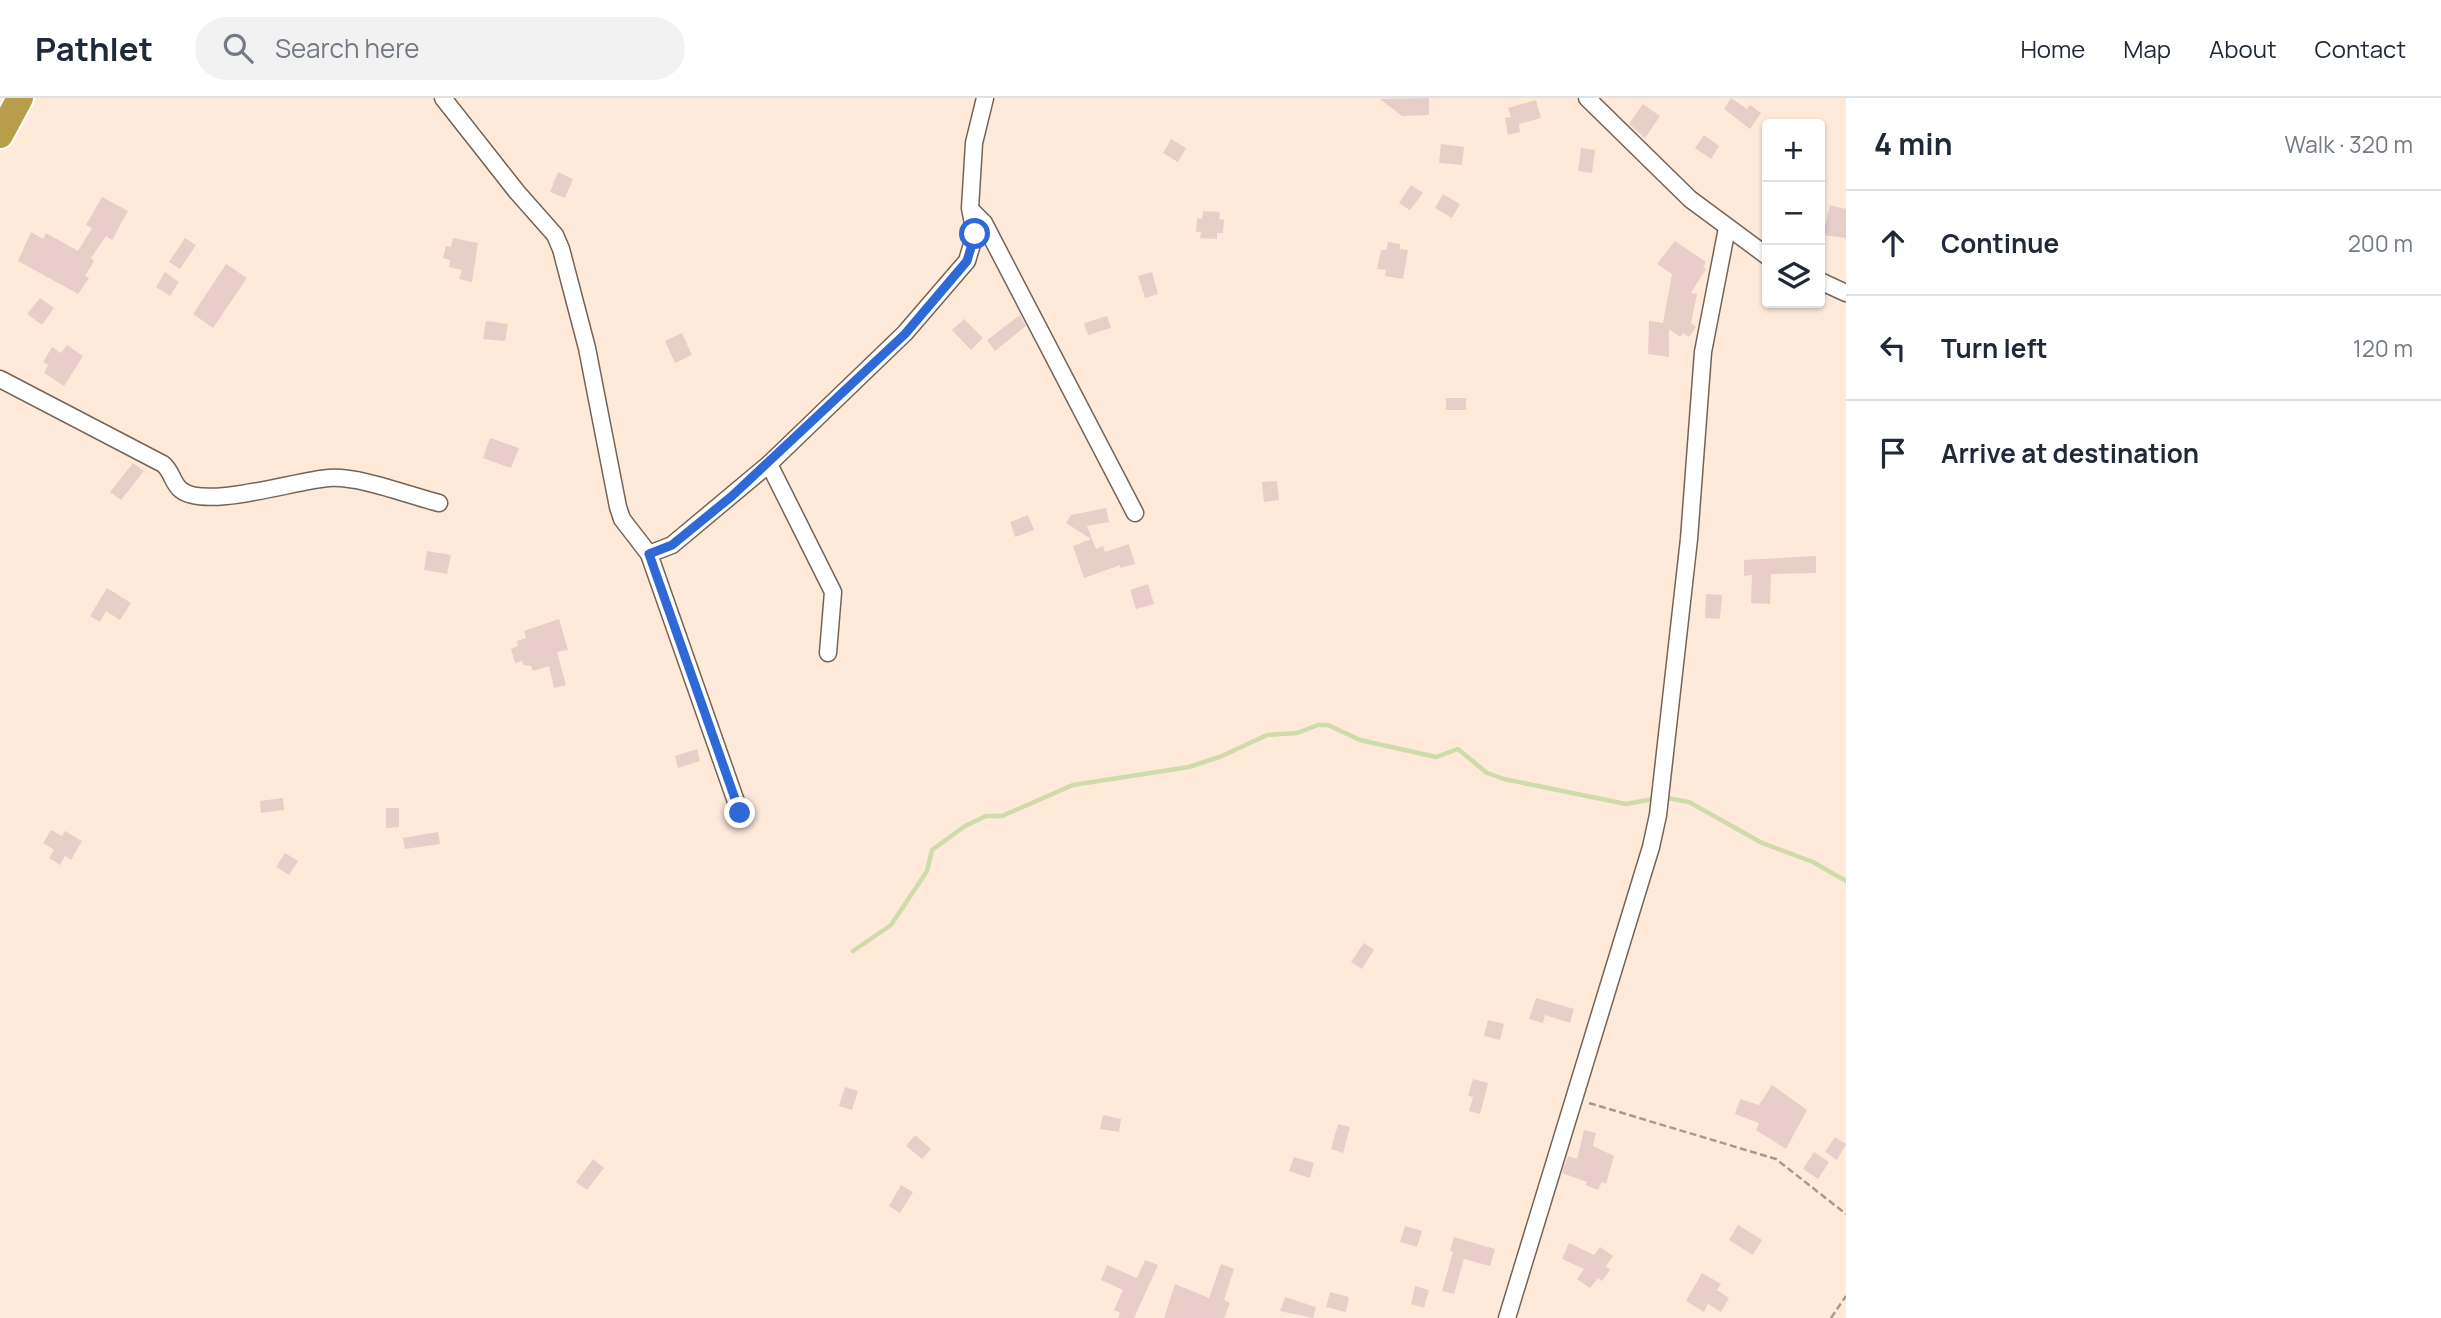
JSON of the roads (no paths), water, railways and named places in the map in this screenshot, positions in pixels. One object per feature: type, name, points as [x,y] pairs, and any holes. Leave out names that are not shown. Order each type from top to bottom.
[{"type":"highway","points":[[0,135],[20,98]]},
{"type":"street","points":[[443,98],[508,182],[555,235],[569,270],[618,507],[622,519],[649,554],[740,813]]},
{"type":"street","points":[[649,554],[672,545],[769,464],[938,298],[967,261],[975,234],[970,208],[974,143],[985,98]]},
{"type":"street","points":[[1587,98],[1690,199],[1762,252]]},
{"type":"street","points":[[970,208],[984,223],[1135,513]]},
{"type":"street","points":[[1507,1318],[1651,847],[1658,815],[1689,539],[1703,352],[1727,228]]},
{"type":"street","points":[[1825,283],[1846,293]]},
{"type":"street","points":[[0,379],[163,464],[178,487],[189,494],[250,493],[328,478],[346,478],[439,503]]},
{"type":"street","points":[[769,464],[833,592],[828,653]]},
{"type":"waterway","points":[[853,951],[891,925],[927,871],[932,850],[965,826],[986,816],[1002,816],[1073,785],[1189,767],[1222,756],[1267,735],[1297,733],[1318,725],[1328,725],[1360,740],[1436,757],[1458,749],[1487,773],[1504,779],[1626,804],[1653,799]]},
{"type":"waterway","points":[[1667,798],[1689,802],[1762,843],[1813,862],[1846,881]]}]
